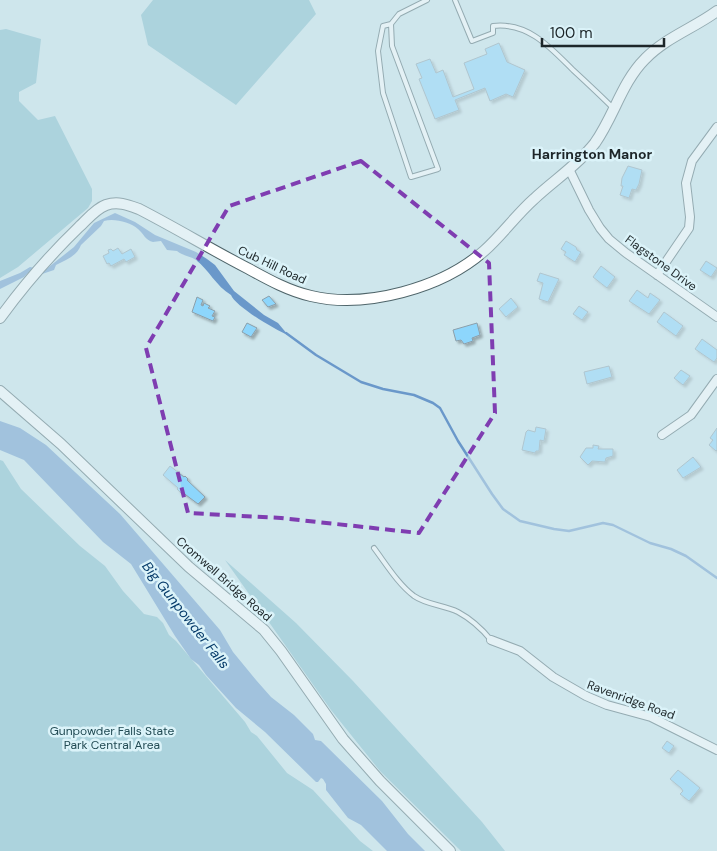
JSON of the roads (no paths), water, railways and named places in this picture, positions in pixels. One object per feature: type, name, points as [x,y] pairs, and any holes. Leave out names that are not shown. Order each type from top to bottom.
[{"type":"street","name":"Cub Hill Road","points":[[0,318],[37,270],[59,246],[99,209],[111,204],[124,204],[155,218],[283,287],[325,299],[368,299],[411,289],[447,276],[484,251],[526,206],[569,169],[594,144],[615,110],[632,73],[646,57],[666,42],[717,11]]},
{"type":"street","points":[[657,275],[689,228],[690,217],[686,183],[692,161],[717,127]]},
{"type":"street","name":"Flagstone Drive","points":[[569,169],[589,210],[609,239],[717,317]]},
{"type":"street","points":[[662,435],[692,415],[717,379]]},
{"type":"street","name":"Cromwell Bridge Road","points":[[1,391],[61,444],[189,567],[264,630],[282,650],[327,717],[352,750],[450,851]]},
{"type":"street","name":"Ravenridge Road","points":[[491,640],[520,651],[553,678],[586,696],[607,705],[651,717],[717,750]]},
{"type":"lane","points":[[391,24],[392,46],[438,169],[411,177],[383,93],[378,51],[383,26],[391,24],[399,14],[427,0]]},
{"type":"lane","points":[[455,0],[472,41],[493,33],[493,26],[505,25],[528,32],[543,42],[615,110]]},
{"type":"lane","name":"Ravenridge Road","points":[[374,548],[404,587],[414,595],[422,601],[457,612],[482,629],[491,640]]},
{"type":"water","points":[[115,213],[135,222],[155,235],[196,252],[207,259],[215,265],[234,291],[264,315],[278,323],[288,335],[247,311],[196,260],[177,251],[167,250],[161,241],[153,242],[146,239],[135,227],[117,220],[104,221],[81,245],[77,252],[56,265],[54,270],[39,275],[28,273],[0,289],[0,281],[30,267],[45,270],[74,247],[94,223]]},
{"type":"water","name":"Big Gunpowder Falls","points":[[0,421],[20,428],[46,445],[120,514],[220,630],[233,652],[271,697],[294,715],[313,734],[315,740],[321,741],[382,801],[408,834],[425,851],[387,851],[361,825],[348,818],[326,790],[326,784],[323,779],[321,778],[316,782],[265,732],[236,708],[199,665],[191,659],[131,564],[103,542],[24,460],[0,450]]},
{"type":"waterway","points":[[286,333],[316,355],[361,382],[383,389],[414,395],[440,408],[458,441],[492,494],[503,509],[520,521],[569,531],[603,523],[613,525],[650,543],[686,556],[717,578]]},
{"type":"district","name":"Harrington Manor","points":[[592,154]]},
{"type":"park label","name":"Gunpowder Falls State Park Central Area","points":[[112,738]]}]
